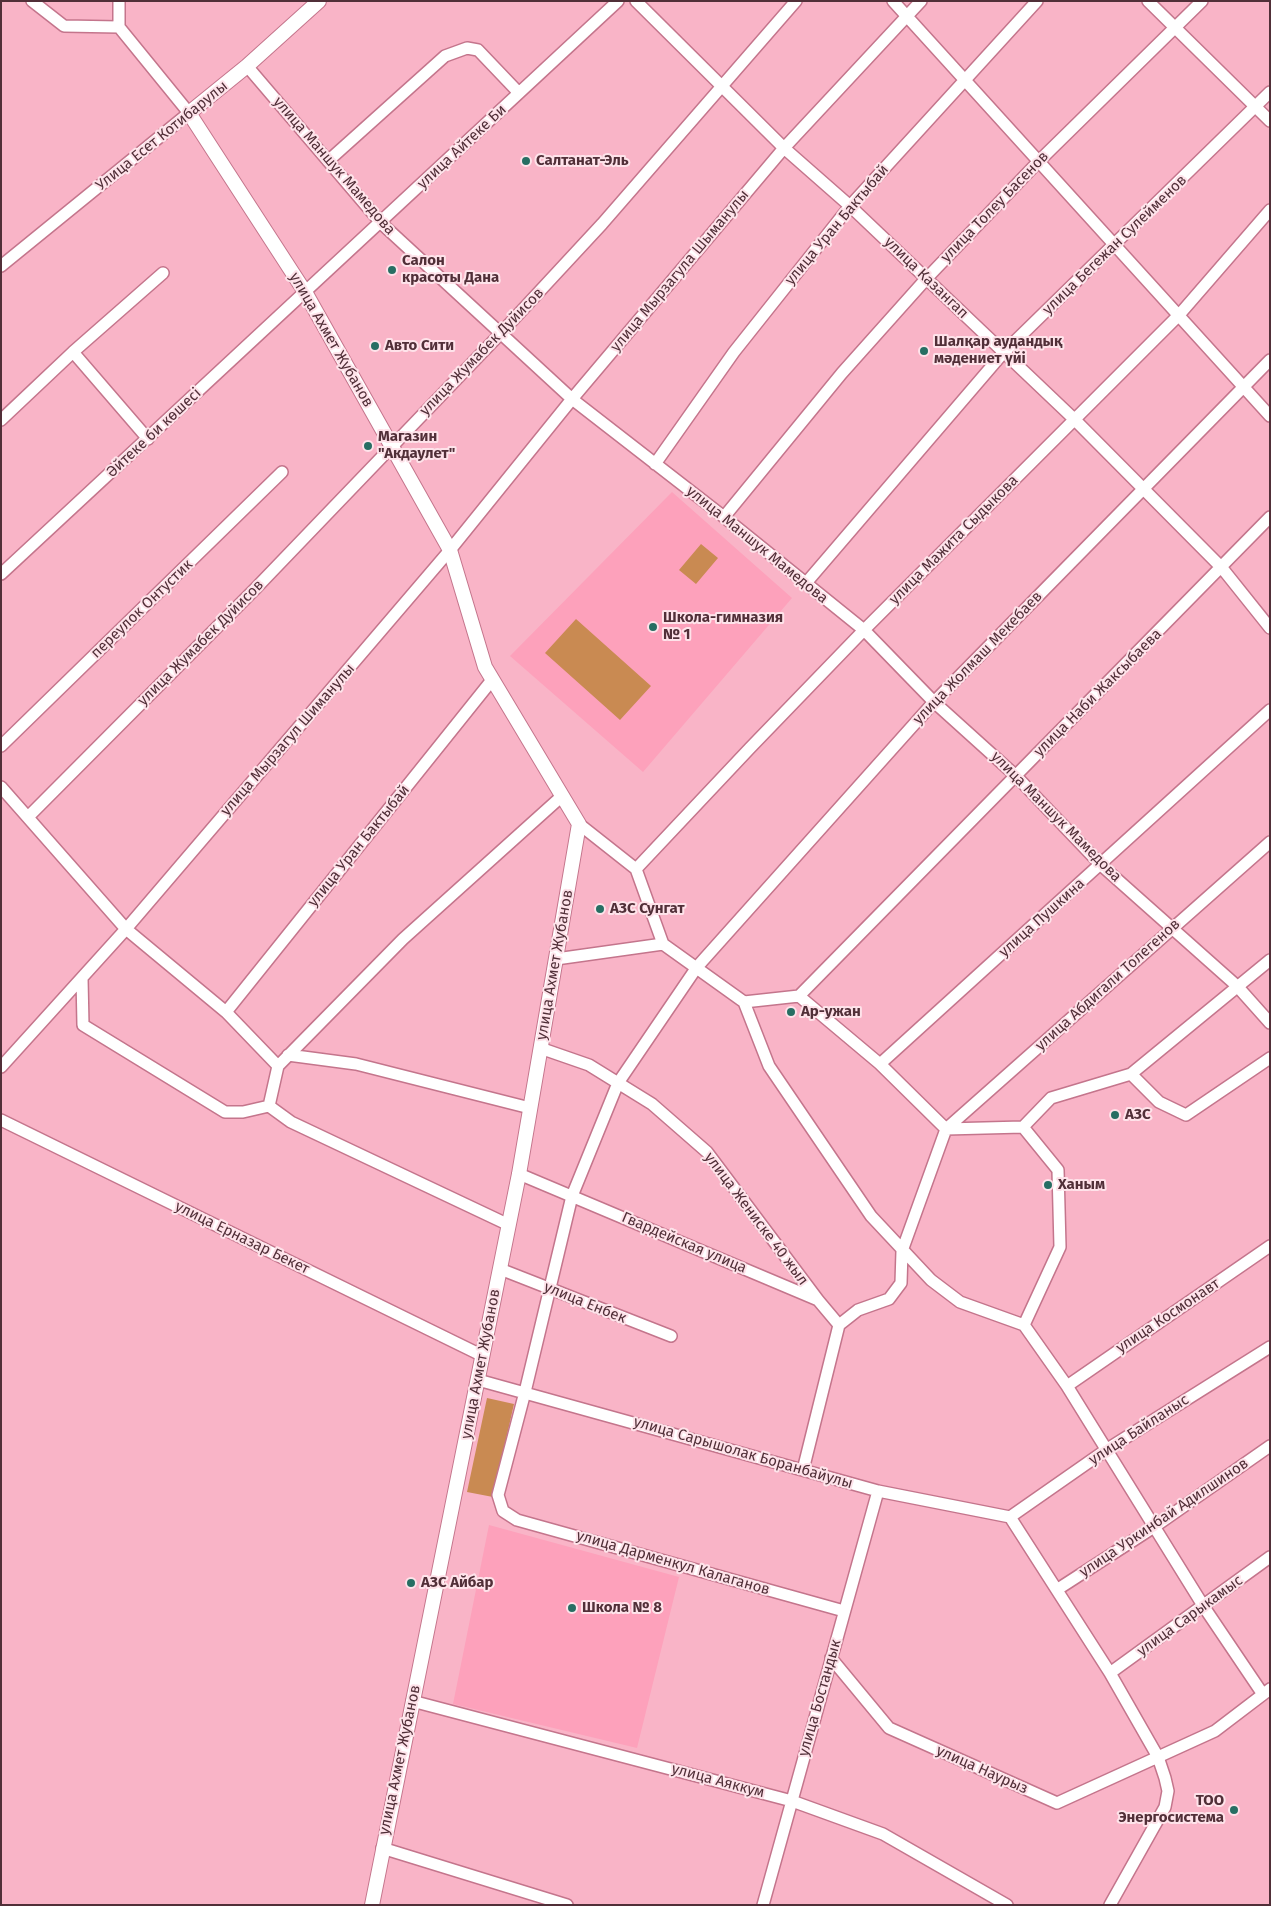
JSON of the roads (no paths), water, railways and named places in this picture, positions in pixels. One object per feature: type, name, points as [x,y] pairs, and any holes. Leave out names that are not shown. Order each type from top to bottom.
[{"type":"main road","name":"Улица Есет Котибарулы","points":[[190,113],[247,66],[319,1]]},
{"type":"main road","name":"улица Ахмет Жубанов","points":[[190,113],[306,292],[450,550],[484,667],[579,824],[519,1174],[372,1905]]},
{"type":"street","points":[[32,1],[64,26],[119,28]]},
{"type":"street","points":[[119,1],[119,28],[190,113]]},
{"type":"street","name":"улица Айтеке Би","points":[[306,292],[618,1]]},
{"type":"street","name":"улица Казангап","points":[[636,1],[784,148],[850,206],[1074,419],[1222,568],[1270,628]]},
{"type":"street","name":"улица Жумабек Дуйисов","points":[[28,817],[256,588],[500,334],[602,224],[796,1]]},
{"type":"street","points":[[893,1],[963,82],[1270,416]]},
{"type":"street","name":"улица Мырзагула Шыманулы","points":[[450,550],[572,400],[784,148],[921,1]]},
{"type":"street","name":"улица Уран Бактыбай","points":[[655,464],[734,352],[850,206],[1037,1]]},
{"type":"street","points":[[1148,1],[1270,122]]},
{"type":"street","name":"улица Толеу Басенов","points":[[724,517],[842,372],[926,279],[1038,162],[1202,1]]},
{"type":"street","points":[[328,161],[445,56],[467,48],[478,50],[519,94]]},
{"type":"street","name":"улица Маншук Мамедова","points":[[247,66],[381,223],[572,400],[724,517],[864,630],[934,702],[1016,776],[1101,865],[1173,927],[1237,986],[1270,1023]]},
{"type":"street","name":"улица Бегежан Сулейменов","points":[[806,583],[1004,352],[1115,246],[1270,92]]},
{"type":"street","name":"Улица Есет Котибарулы","points":[[1,266],[190,113]]},
{"type":"street","name":"улица Мажита Сыдыкова","points":[[636,869],[864,630],[1179,315],[1270,210]]},
{"type":"street","points":[[1,420],[73,352],[163,273]]},
{"type":"street","name":"Әйтеке би көшесі","points":[[1,574],[306,292]]},
{"type":"street","points":[[73,352],[148,439]]},
{"type":"street","name":"улица Жолмаш Мекебаев","points":[[502,1512],[498,1495],[572,1196],[618,1083],[698,967],[934,702],[1143,488],[1244,389],[1270,360]]},
{"type":"street","name":"переулок Онтустик","points":[[1,746],[282,472]]},
{"type":"street","name":"улица Наби Жаксыбаева","points":[[799,996],[1222,568],[1270,517]]},
{"type":"street","name":"улица Мырзагул Шиманулы","points":[[126,929],[450,550]]},
{"type":"street","name":"улица Уран Бактыбай","points":[[226,1012],[492,680]]},
{"type":"street","name":"улица Пушкина","points":[[880,1064],[1270,710]]},
{"type":"street","points":[[1,787],[126,929],[226,1012],[278,1066]]},
{"type":"street","points":[[269,1106],[278,1066],[288,1055],[403,939],[562,796]]},
{"type":"street","points":[[579,824],[636,869],[663,944],[698,967],[744,1002],[769,1066],[871,1216],[931,1280],[960,1302],[1024,1325],[1066,1386],[1204,1607],[1266,1691]]},
{"type":"street","name":"улица Абдигали Толегенов","points":[[946,1129],[1270,842]]},
{"type":"street","points":[[1,1067],[126,929]]},
{"type":"street","points":[[556,959],[663,944]]},
{"type":"street","points":[[744,1002],[799,996],[880,1064],[946,1129],[1023,1127],[1052,1098],[1131,1074],[1270,960]]},
{"type":"street","points":[[82,978],[83,1024],[225,1112],[243,1112],[269,1106],[291,1122],[509,1225]]},
{"type":"street","name":"улица Жениске 40 жыл","points":[[540,1048],[589,1065],[652,1104],[708,1152],[818,1300]]},
{"type":"street","points":[[288,1055],[356,1064],[530,1108]]},
{"type":"street","points":[[1131,1074],[1158,1102],[1186,1115],[1270,1058]]},
{"type":"street","name":"улица Ерназар Бекет","points":[[1,1120],[483,1356]]},
{"type":"street","points":[[1023,1127],[1058,1170],[1060,1247],[1024,1325]]},
{"type":"street","points":[[803,1470],[839,1325],[858,1310],[889,1299],[901,1283],[902,1250],[946,1129]]},
{"type":"street","name":"Гвардейская улица","points":[[519,1174],[818,1300],[839,1325]]},
{"type":"street","name":"улица Космонавт","points":[[1066,1386],[1270,1246]]},
{"type":"street","name":"улица Енбек","points":[[500,1269],[671,1336]]},
{"type":"street","name":"улица Байланыс","points":[[1010,1517],[1106,1450],[1270,1347]]},
{"type":"street","name":"улица Сарышолак Боранбайулы","points":[[478,1380],[878,1491],[1010,1517]]},
{"type":"street","name":"улица Уркинбай Адилшинов","points":[[1058,1589],[1154,1527],[1270,1446]]},
{"type":"street","name":"улица Бостандык","points":[[763,1905],[878,1491]]},
{"type":"street","name":"улица Дарменкул Калаганов","points":[[502,1512],[517,1520],[844,1611]]},
{"type":"street","points":[[1010,1517],[1058,1589],[1110,1673],[1158,1757],[1168,1791],[1165,1806],[1110,1905]]},
{"type":"street","name":"улица Сарыкамыс","points":[[1110,1673],[1204,1607],[1270,1557]]},
{"type":"street","name":"улица Наурыз","points":[[831,1658],[889,1728],[1057,1803],[1215,1731],[1266,1691]]},
{"type":"street","name":"улица Аяккум","points":[[412,1701],[792,1801],[883,1834],[1007,1905]]},
{"type":"street","points":[[382,1848],[567,1905]]},
{"type":"place","name":"Салтанат-Эль","points":[[526,161]]},
{"type":"place","name":"Салон красоты Дана","points":[[392,270]]},
{"type":"place","name":"Авто Сити","points":[[375,346]]},
{"type":"place","name":"Шалқар аудандық мәдениет үйі","points":[[924,351]]},
{"type":"place","name":"Магазин \"Акдаулет\"","points":[[368,446]]},
{"type":"place","name":"Школа-гимназия № 1","points":[[653,627]]},
{"type":"place","name":"АЗС Сунгат","points":[[600,909]]},
{"type":"place","name":"Ар-ужан","points":[[791,1012]]},
{"type":"place","name":"АЗС","points":[[1115,1115]]},
{"type":"place","name":"Ханым","points":[[1048,1185]]},
{"type":"place","name":"АЗС Айбар","points":[[411,1583]]},
{"type":"place","name":"Школа № 8","points":[[572,1608]]},
{"type":"place","name":"ТОО Энергосистема","points":[[1234,1810]]}]
